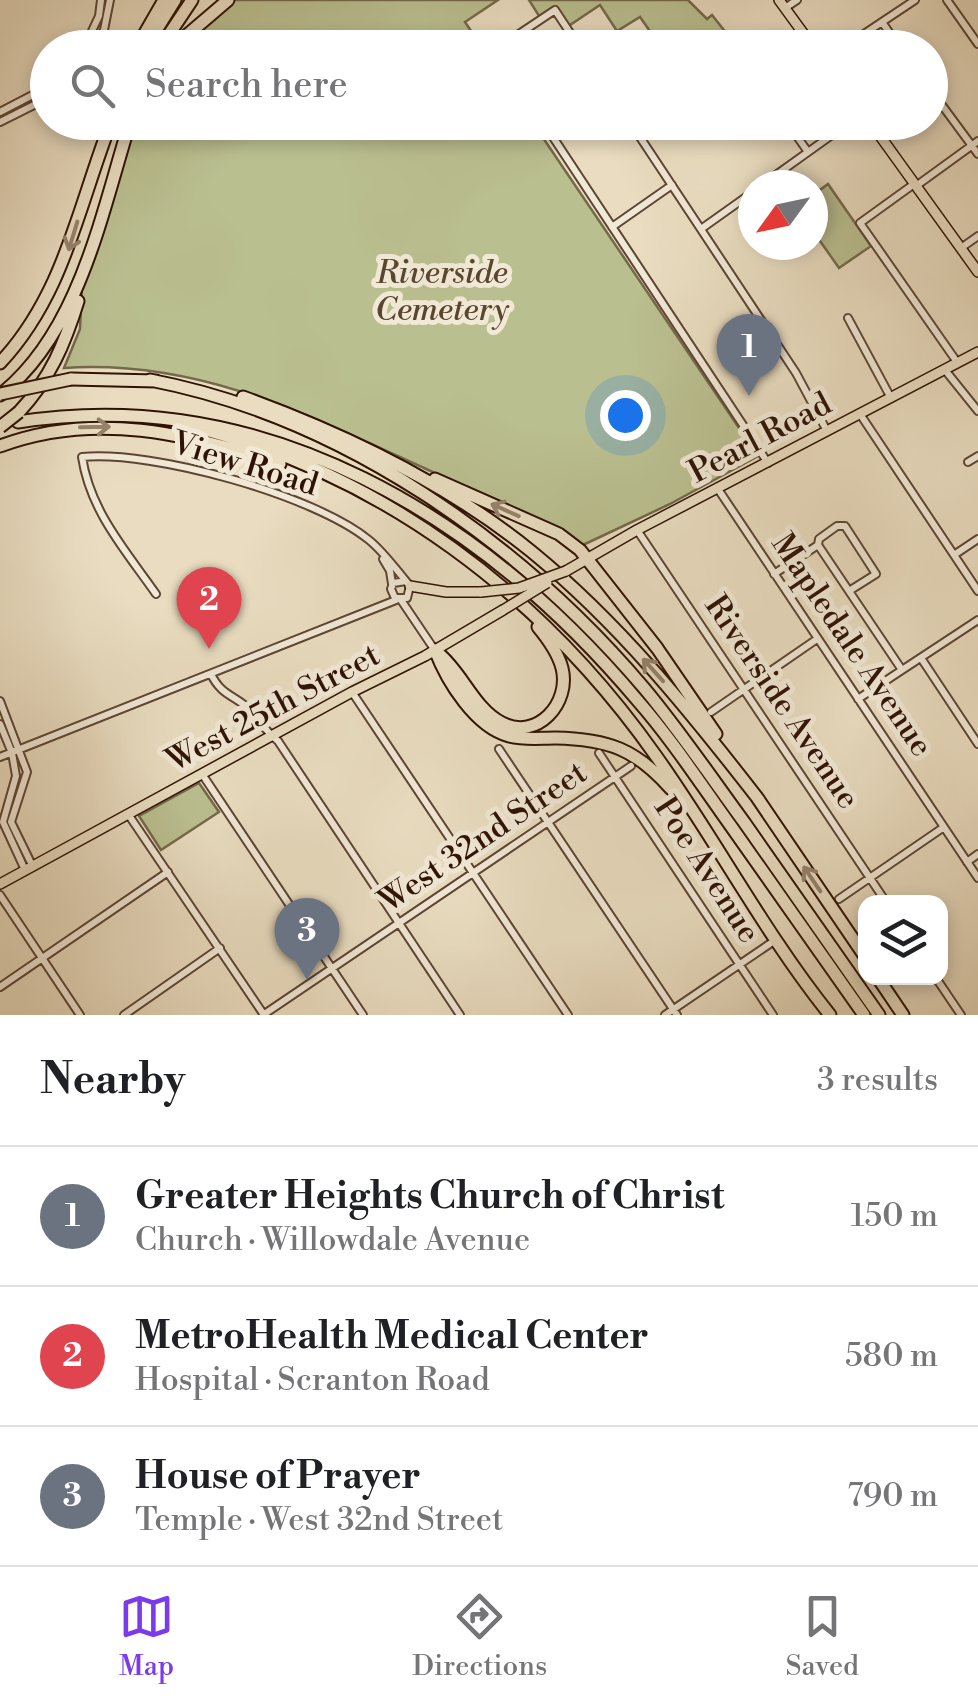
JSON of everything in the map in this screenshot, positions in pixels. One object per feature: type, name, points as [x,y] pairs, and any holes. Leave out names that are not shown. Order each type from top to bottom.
[{"type":"highway","points":[[150,30],[164,0]]},
{"type":"highway","points":[[154,30],[176,0]]},
{"type":"highway","points":[[172,30],[192,0]]},
{"type":"highway","points":[[193,30],[228,0]]},
{"type":"highway","points":[[0,363],[36,318],[58,276],[104,140]]},
{"type":"highway","points":[[0,427],[18,417],[60,352],[125,140]]},
{"type":"highway","points":[[0,395],[20,378],[52,338],[90,253]]},
{"type":"highway","points":[[0,395],[72,379],[150,380],[226,391],[286,412],[559,534],[588,559],[657,648],[858,946]]},
{"type":"highway","points":[[150,380],[240,404],[348,452],[449,512],[534,577],[590,629],[662,710],[879,1015]]},
{"type":"highway","points":[[18,417],[131,413],[232,428],[342,468],[422,510],[512,576],[574,632],[640,702],[864,1015]]},
{"type":"highway","points":[[131,413],[210,432],[353,487],[462,554],[534,614],[594,676],[657,756],[830,1015]]},
{"type":"highway","points":[[0,446],[41,433],[82,427],[153,431],[204,441],[277,463],[421,526]]},
{"type":"highway","points":[[372,452],[480,514],[549,567],[651,668],[758,800]]},
{"type":"highway","points":[[434,650],[450,662],[490,714],[506,725],[518,728],[536,724],[559,703],[564,681],[553,647],[516,603],[462,554]]},
{"type":"highway","points":[[434,650],[442,668],[475,713],[497,732],[515,738],[594,740],[617,746],[642,760],[672,790],[728,865]]},
{"type":"highway","points":[[883,985],[903,1015]]},
{"type":"main road","points":[[782,4],[801,30]]},
{"type":"main road","points":[[883,140],[978,272]]},
{"type":"main road","name":"Pearl Road","points":[[570,569],[978,352]]},
{"type":"main road","points":[[409,586],[446,592],[519,588],[570,569]]},
{"type":"main road","name":"West 25th Street","points":[[0,884],[434,650],[570,569]]},
{"type":"street","points":[[93,30],[101,0]]},
{"type":"street","points":[[104,30],[110,0]]},
{"type":"street","points":[[782,4],[798,0]]},
{"type":"street","points":[[870,30],[914,0]]},
{"type":"street","points":[[946,0],[978,44]]},
{"type":"street","points":[[525,30],[555,10],[568,30]]},
{"type":"street","points":[[882,22],[888,30]]},
{"type":"street","points":[[0,112],[30,96]]},
{"type":"street","points":[[0,122],[30,107]]},
{"type":"street","points":[[948,111],[975,143],[978,154]]},
{"type":"street","points":[[555,140],[768,463]]},
{"type":"street","points":[[642,140],[796,373],[827,431]]},
{"type":"street","points":[[800,140],[808,152]]},
{"type":"street","points":[[783,170],[825,140]]},
{"type":"street","points":[[957,362],[860,223],[975,143]]},
{"type":"street","points":[[612,227],[672,185]]},
{"type":"street","points":[[702,229],[738,203]]},
{"type":"street","points":[[961,248],[978,236]]},
{"type":"street","points":[[848,318],[891,398]]},
{"type":"street","points":[[944,369],[978,410]]},
{"type":"street","points":[[860,414],[978,591]]},
{"type":"street","points":[[968,462],[978,456]]},
{"type":"street","name":"View Road","points":[[156,594],[96,507],[82,457],[140,458],[262,489],[352,528],[381,553],[409,586]]},
{"type":"street","name":"Mapledale Avenue","points":[[718,489],[978,878]]},
{"type":"street","points":[[774,574],[818,545],[838,526],[845,526],[876,574],[849,591]]},
{"type":"street","name":"Riverside Avenue","points":[[637,530],[881,895]]},
{"type":"street","points":[[954,554],[978,538]]},
{"type":"street","points":[[818,545],[902,670]]},
{"type":"street","points":[[381,553],[390,571],[391,587],[434,650]]},
{"type":"street","points":[[374,608],[399,580],[409,586],[417,622]]},
{"type":"street","points":[[0,758],[399,600],[409,586]]},
{"type":"street","points":[[858,699],[978,620]]},
{"type":"street","points":[[711,712],[817,638]]},
{"type":"street","points":[[921,658],[978,744]]},
{"type":"street","points":[[211,674],[225,695],[248,708],[303,777],[460,1015]]},
{"type":"street","points":[[352,692],[568,1015]]},
{"type":"street","points":[[0,701],[2,718],[27,777],[9,829],[28,868]]},
{"type":"street","points":[[499,748],[672,1013],[770,943]]},
{"type":"street","name":"Poe Avenue","points":[[599,753],[773,1015]]},
{"type":"street","name":"West 32nd Street","points":[[264,1015],[631,766]]},
{"type":"street","points":[[202,774],[363,1015]]},
{"type":"street","points":[[128,814],[264,1015]]},
{"type":"street","points":[[839,899],[944,828]]},
{"type":"street","points":[[967,862],[978,854]]},
{"type":"street","points":[[0,986],[168,872]]},
{"type":"street","points":[[0,896],[80,1015]]},
{"type":"street","points":[[124,1015],[220,948]]},
{"type":"street","points":[[941,985],[961,1015]]},
{"type":"green space","points":[[228,0],[498,0],[465,22],[470,30],[193,30]]},
{"type":"green space","points":[[529,0],[688,0],[707,19],[712,15],[724,30],[649,30],[640,17],[616,30],[600,5],[567,27],[555,10],[541,19]]},
{"type":"green space","name":"Riverside Cemetery","points":[[125,140],[544,140],[758,456],[583,545],[338,429],[251,395],[160,372],[64,368],[80,329],[82,287]]},
{"type":"green space","points":[[828,184],[871,246],[839,268],[828,252]]},
{"type":"green space","points":[[199,783],[219,812],[161,850],[139,816]]},
{"type":"place","name":"Greater Heights Church of Christ","points":[[749,396]]},
{"type":"place","name":"MetroHealth Medical Center","points":[[209,649]]},
{"type":"place","name":"House of Prayer","points":[[307,980]]}]
